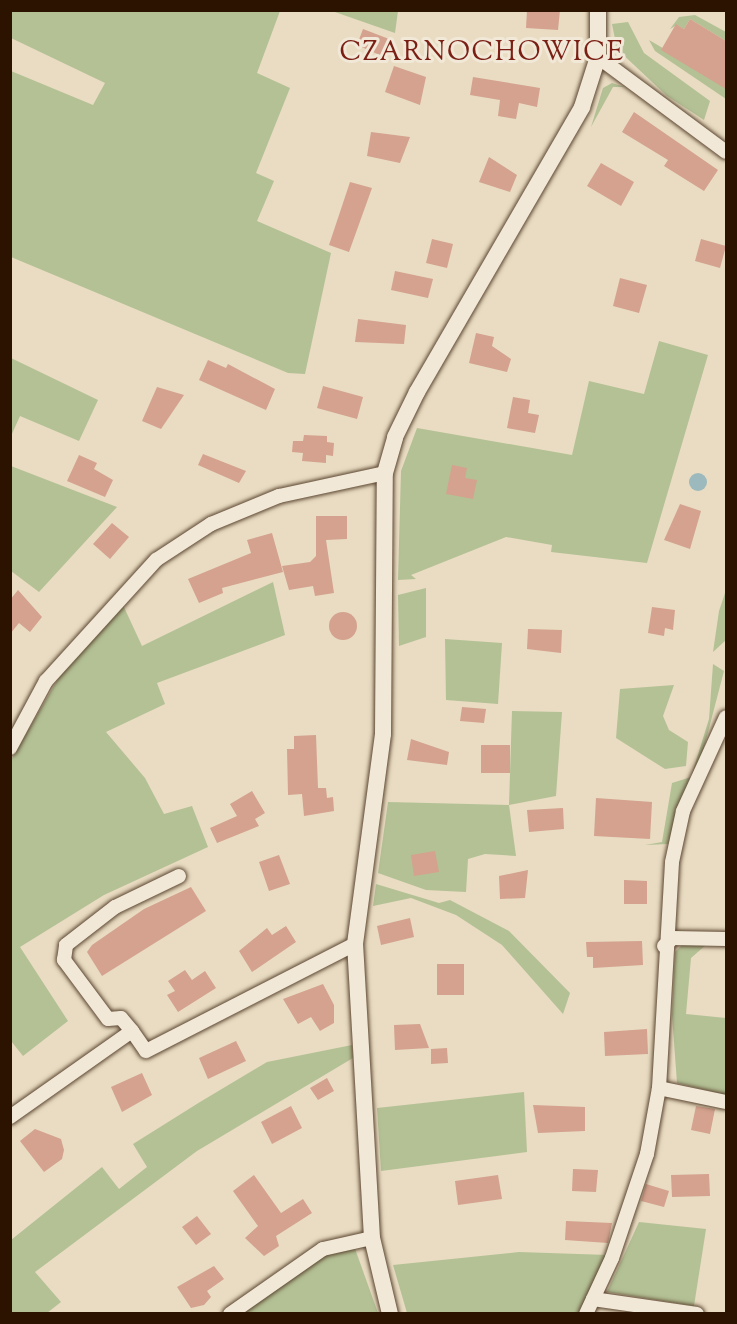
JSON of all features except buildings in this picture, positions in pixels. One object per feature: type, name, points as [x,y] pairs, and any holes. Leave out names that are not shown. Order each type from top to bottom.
[{"type":"street","points":[[390,1314],[372,1238],[356,944],[383,734],[385,473],[417,392],[582,107],[598,57],[598,10]]},
{"type":"street","points":[[598,57],[726,152]]},
{"type":"street","points":[[10,748],[46,681],[156,560],[211,524],[279,496],[385,473]]},
{"type":"street","points":[[586,1314],[631,1205],[659,1088],[664,946],[672,862],[683,811],[726,717]]},
{"type":"street","points":[[179,876],[115,907],[66,945],[64,960],[108,1019],[121,1018],[146,1051],[356,944]]},
{"type":"street","points":[[664,946],[673,938],[726,939]]},
{"type":"street","points":[[10,1117],[132,1031]]},
{"type":"street","points":[[659,1088],[726,1102]]},
{"type":"street","points":[[230,1314],[323,1249],[372,1238]]},
{"type":"street","points":[[593,1299],[697,1314]]},
{"type":"green space","points":[[11,10],[280,11],[257,73],[290,88],[256,173],[274,181],[257,221],[331,253],[305,374],[288,373],[11,257],[11,71],[93,105],[105,83],[11,38]]},
{"type":"green space","points":[[332,11],[398,11],[395,33]]},
{"type":"green space","points":[[695,15],[726,32],[726,41],[690,19],[684,29],[677,25],[670,29],[679,17]]},
{"type":"green space","points":[[628,22],[644,53],[710,101],[704,120],[667,96],[617,49],[612,24]]},
{"type":"green space","points":[[649,40],[726,85],[726,99],[655,51]]},
{"type":"green space","points":[[612,83],[625,87],[613,87],[591,127],[603,88]]},
{"type":"green space","points":[[659,341],[708,355],[647,563],[551,552],[552,545],[506,537],[411,575],[416,579],[398,580],[401,471],[417,428],[572,455],[589,381],[644,394]]},
{"type":"green space","points":[[11,358],[98,400],[79,441],[20,416],[11,436]]},
{"type":"green space","points":[[11,466],[117,507],[39,592],[11,571]]},
{"type":"green space","points":[[273,582],[285,635],[157,683],[165,704],[106,732],[145,778],[164,814],[192,806],[208,847],[104,895],[20,947],[68,1021],[23,1056],[11,1041],[11,760],[66,665],[123,605],[142,646]]},
{"type":"green space","points":[[426,588],[426,637],[399,646],[398,595]]},
{"type":"green space","points":[[726,590],[726,640],[713,652],[719,611]]},
{"type":"green space","points":[[445,639],[502,643],[498,704],[446,700]]},
{"type":"green space","points":[[713,664],[724,671],[702,755],[668,844],[645,845],[662,842],[672,783],[691,777],[709,719]]},
{"type":"green space","points":[[674,685],[663,716],[669,730],[688,742],[686,766],[665,769],[616,738],[620,689]]},
{"type":"green space","points":[[512,711],[562,712],[556,796],[509,805]]},
{"type":"green space","points":[[388,802],[509,805],[516,856],[485,854],[468,859],[466,892],[426,890],[378,873]]},
{"type":"green space","points":[[376,884],[439,903],[450,900],[509,931],[570,993],[563,1014],[502,945],[456,915],[411,898],[373,906]]},
{"type":"green space","points":[[683,944],[707,944],[691,958],[686,1014],[726,1018],[726,1095],[677,1083],[672,1015],[675,952]]},
{"type":"green space","points":[[352,1045],[353,1058],[197,1151],[35,1272],[61,1302],[47,1313],[11,1313],[11,1240],[102,1167],[119,1189],[147,1167],[133,1144],[200,1102],[267,1062]]},
{"type":"green space","points":[[524,1092],[527,1152],[381,1171],[377,1108]]},
{"type":"green space","points":[[639,1222],[706,1229],[694,1306],[607,1292]]},
{"type":"green space","points":[[353,1243],[378,1313],[234,1314],[325,1251]]},
{"type":"green space","points":[[519,1252],[608,1255],[578,1314],[407,1313],[393,1265]]},
{"type":"water","points":[[698,473],[704,476],[707,482],[704,488],[698,491],[692,488],[689,482],[692,476]]},
{"type":"district","name":"CZARNOCHOWICE","points":[[482,54]]}]
